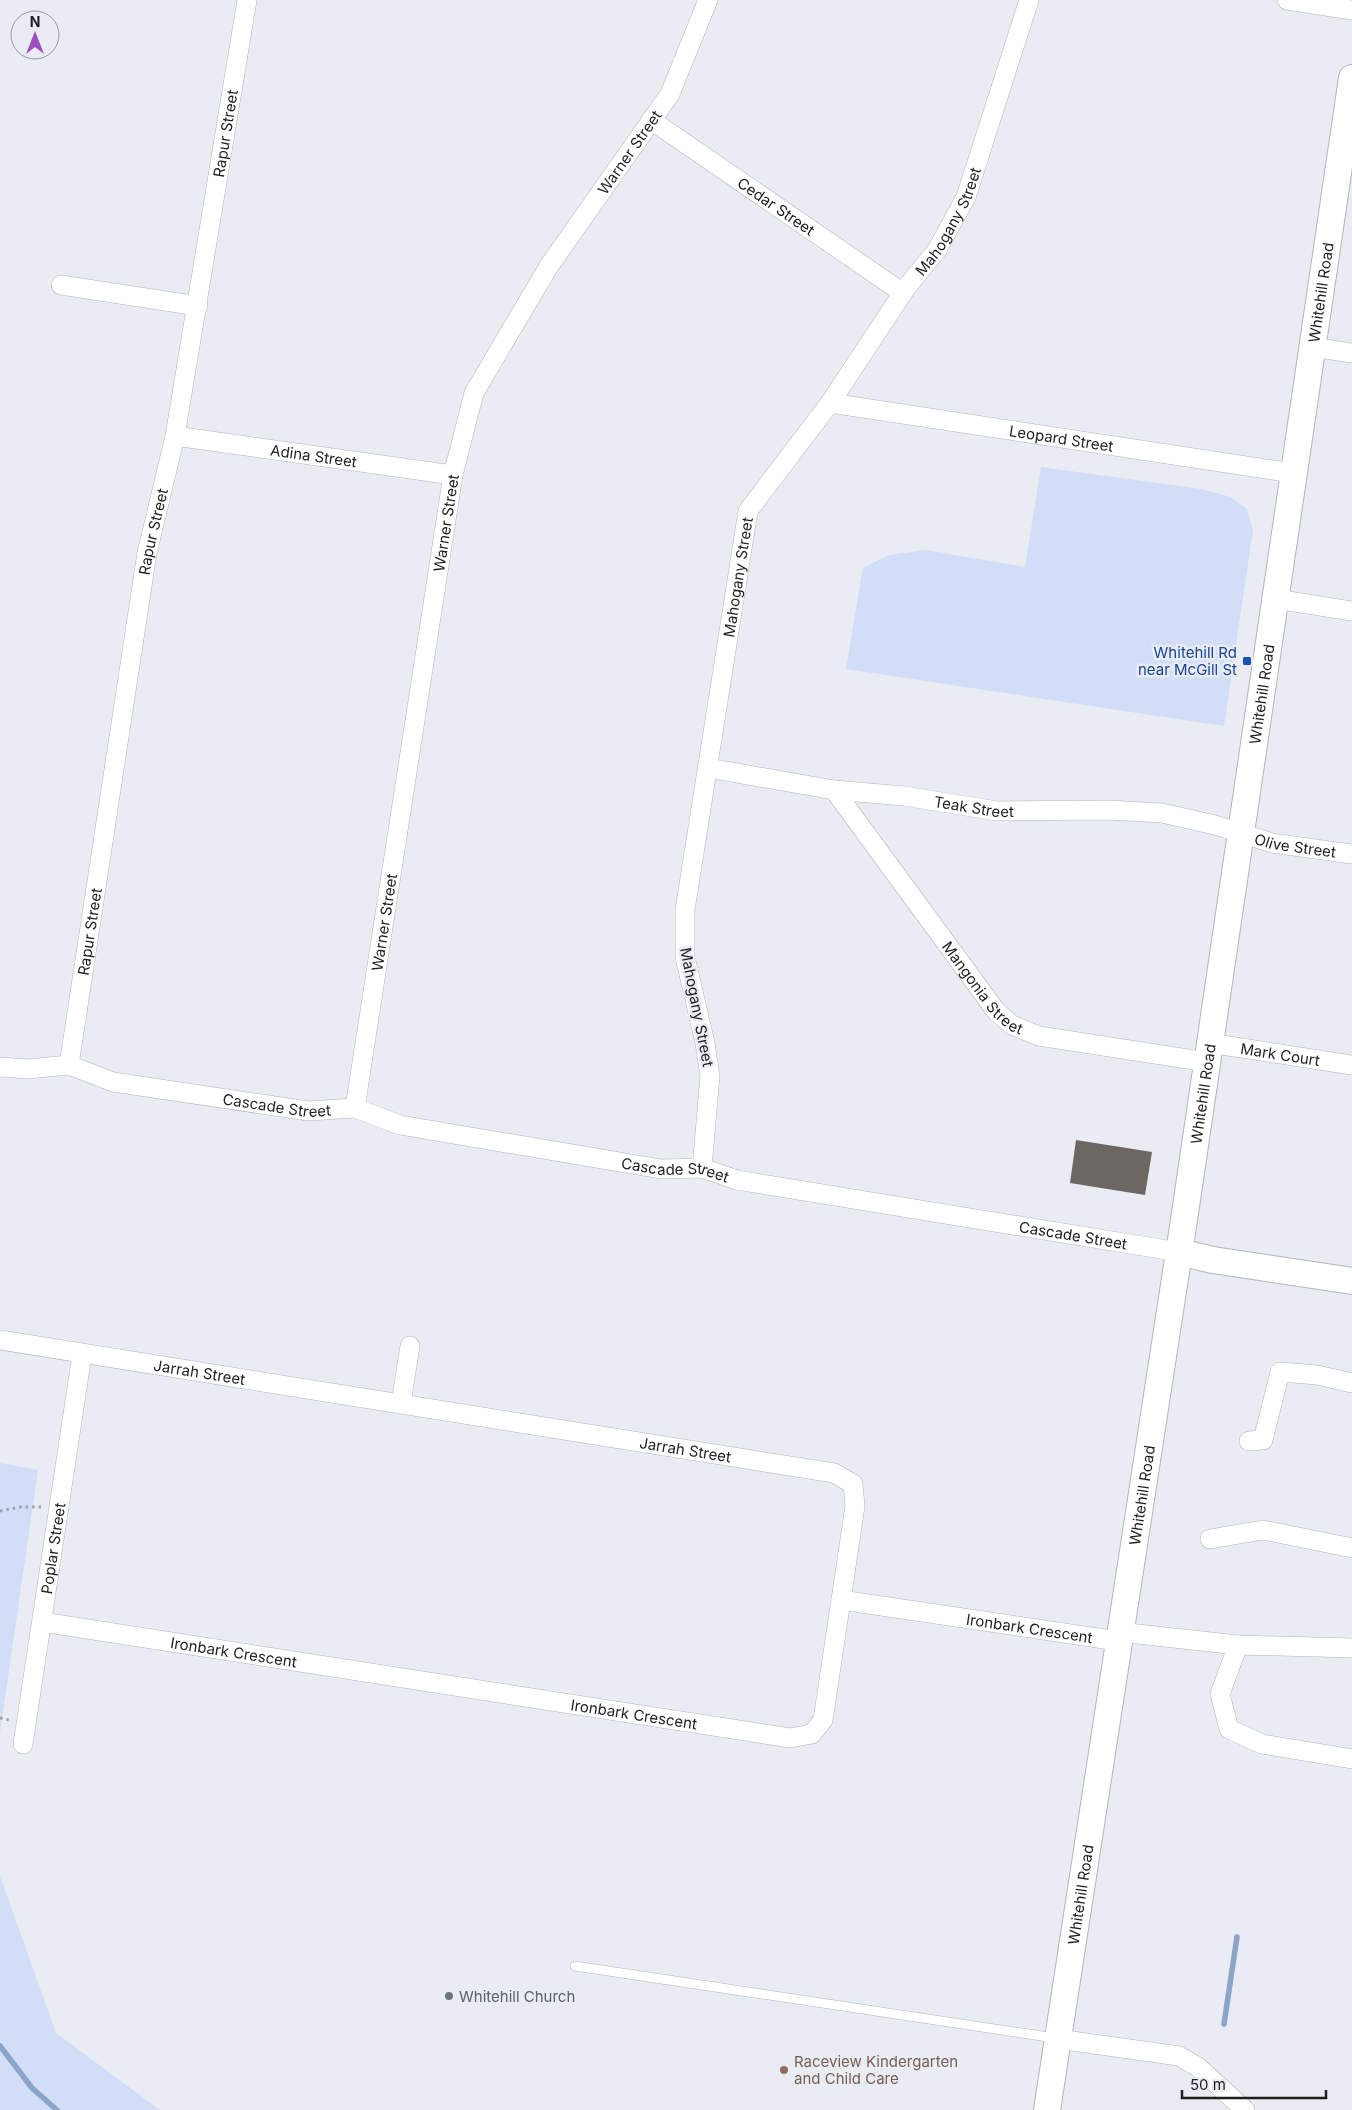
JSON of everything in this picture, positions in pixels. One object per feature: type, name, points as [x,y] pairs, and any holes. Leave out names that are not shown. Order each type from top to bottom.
[{"type":"street","name":"Rapur Street","points":[[69,1066],[147,553],[176,436],[247,0]]},
{"type":"street","name":"Warner Street","points":[[355,1108],[452,475],[474,393],[549,266],[670,94],[708,0]]},
{"type":"street","name":"Mahogany Street","points":[[702,1168],[710,1076],[705,1043],[685,957],[685,910],[748,511],[830,403],[903,293],[936,250],[966,196],[1029,0]]},
{"type":"street","points":[[1287,0],[1352,10]]},
{"type":"street","name":"Whitehill Road","points":[[1047,2110],[1179,1252],[1352,78]]},
{"type":"street","name":"Cedar Street","points":[[652,120],[903,293]]},
{"type":"street","points":[[62,285],[198,306]]},
{"type":"street","points":[[1313,347],[1352,353]]},
{"type":"street","name":"Leopard Street","points":[[830,403],[1293,473]]},
{"type":"street","name":"Adina Street","points":[[176,436],[452,475]]},
{"type":"street","points":[[1276,599],[1352,611]]},
{"type":"street","name":"Teak Street","points":[[708,768],[834,790],[904,796],[997,811],[1108,810],[1162,813],[1240,833]]},
{"type":"street","name":"Mangonia Street","points":[[834,790],[996,1011],[1012,1025],[1039,1036],[1208,1053]]},
{"type":"street","name":"Olive Street","points":[[1240,833],[1272,843],[1352,854]]},
{"type":"street","name":"Mark Court","points":[[1208,1053],[1352,1065]]},
{"type":"street","name":"Cascade Street","points":[[0,1067],[27,1069],[69,1066],[113,1082],[308,1111],[355,1108],[400,1126],[662,1169],[702,1168],[737,1180],[1179,1252],[1212,1260],[1352,1281]]},
{"type":"street","name":"Jarrah Street","points":[[0,1340],[82,1355],[834,1473],[853,1484],[855,1506],[841,1600]]},
{"type":"street","points":[[400,1404],[410,1346]]},
{"type":"street","name":"Poplar Street","points":[[23,1744],[82,1355]]},
{"type":"street","points":[[1250,1441],[1262,1440],[1280,1372],[1317,1375],[1352,1383]]},
{"type":"street","points":[[1210,1539],[1263,1530],[1352,1548]]},
{"type":"street","name":"Ironbark Crescent","points":[[42,1622],[790,1738],[812,1734],[823,1720],[841,1600],[1119,1637],[1238,1645],[1352,1648]]},
{"type":"street","points":[[1238,1645],[1220,1694],[1229,1729],[1262,1744],[1352,1759]]},
{"type":"street","points":[[1058,2039],[1179,2056],[1198,2067],[1245,2110]]},
{"type":"lane","points":[[575,1966],[1058,2039]]},
{"type":"path","points":[[0,1511],[20,1507],[59,1509]]},
{"type":"shaded area","points":[[1041,467],[1201,489],[1231,497],[1247,509],[1253,530],[1224,726],[846,669],[863,568],[889,555],[926,550],[1025,567]]},
{"type":"shaded area","points":[[0,1463],[38,1470],[0,1733]]},
{"type":"shaded area","points":[[0,1876],[56,2033],[160,2110],[0,2110]]},
{"type":"building","points":[[1076,1140],[1152,1152],[1145,1195],[1070,1183]]},
{"type":"waterway","points":[[1224,2024],[1237,1937]]},
{"type":"waterway","points":[[0,2046],[32,2088],[57,2110]]},
{"type":"place","name":"Whitehill Rd near McGill St","points":[[1247,661]]},
{"type":"place","name":"Whitehill Church","points":[[449,1996]]},
{"type":"place","name":"Raceview Kindergarten and Child Care","points":[[784,2070]]}]
